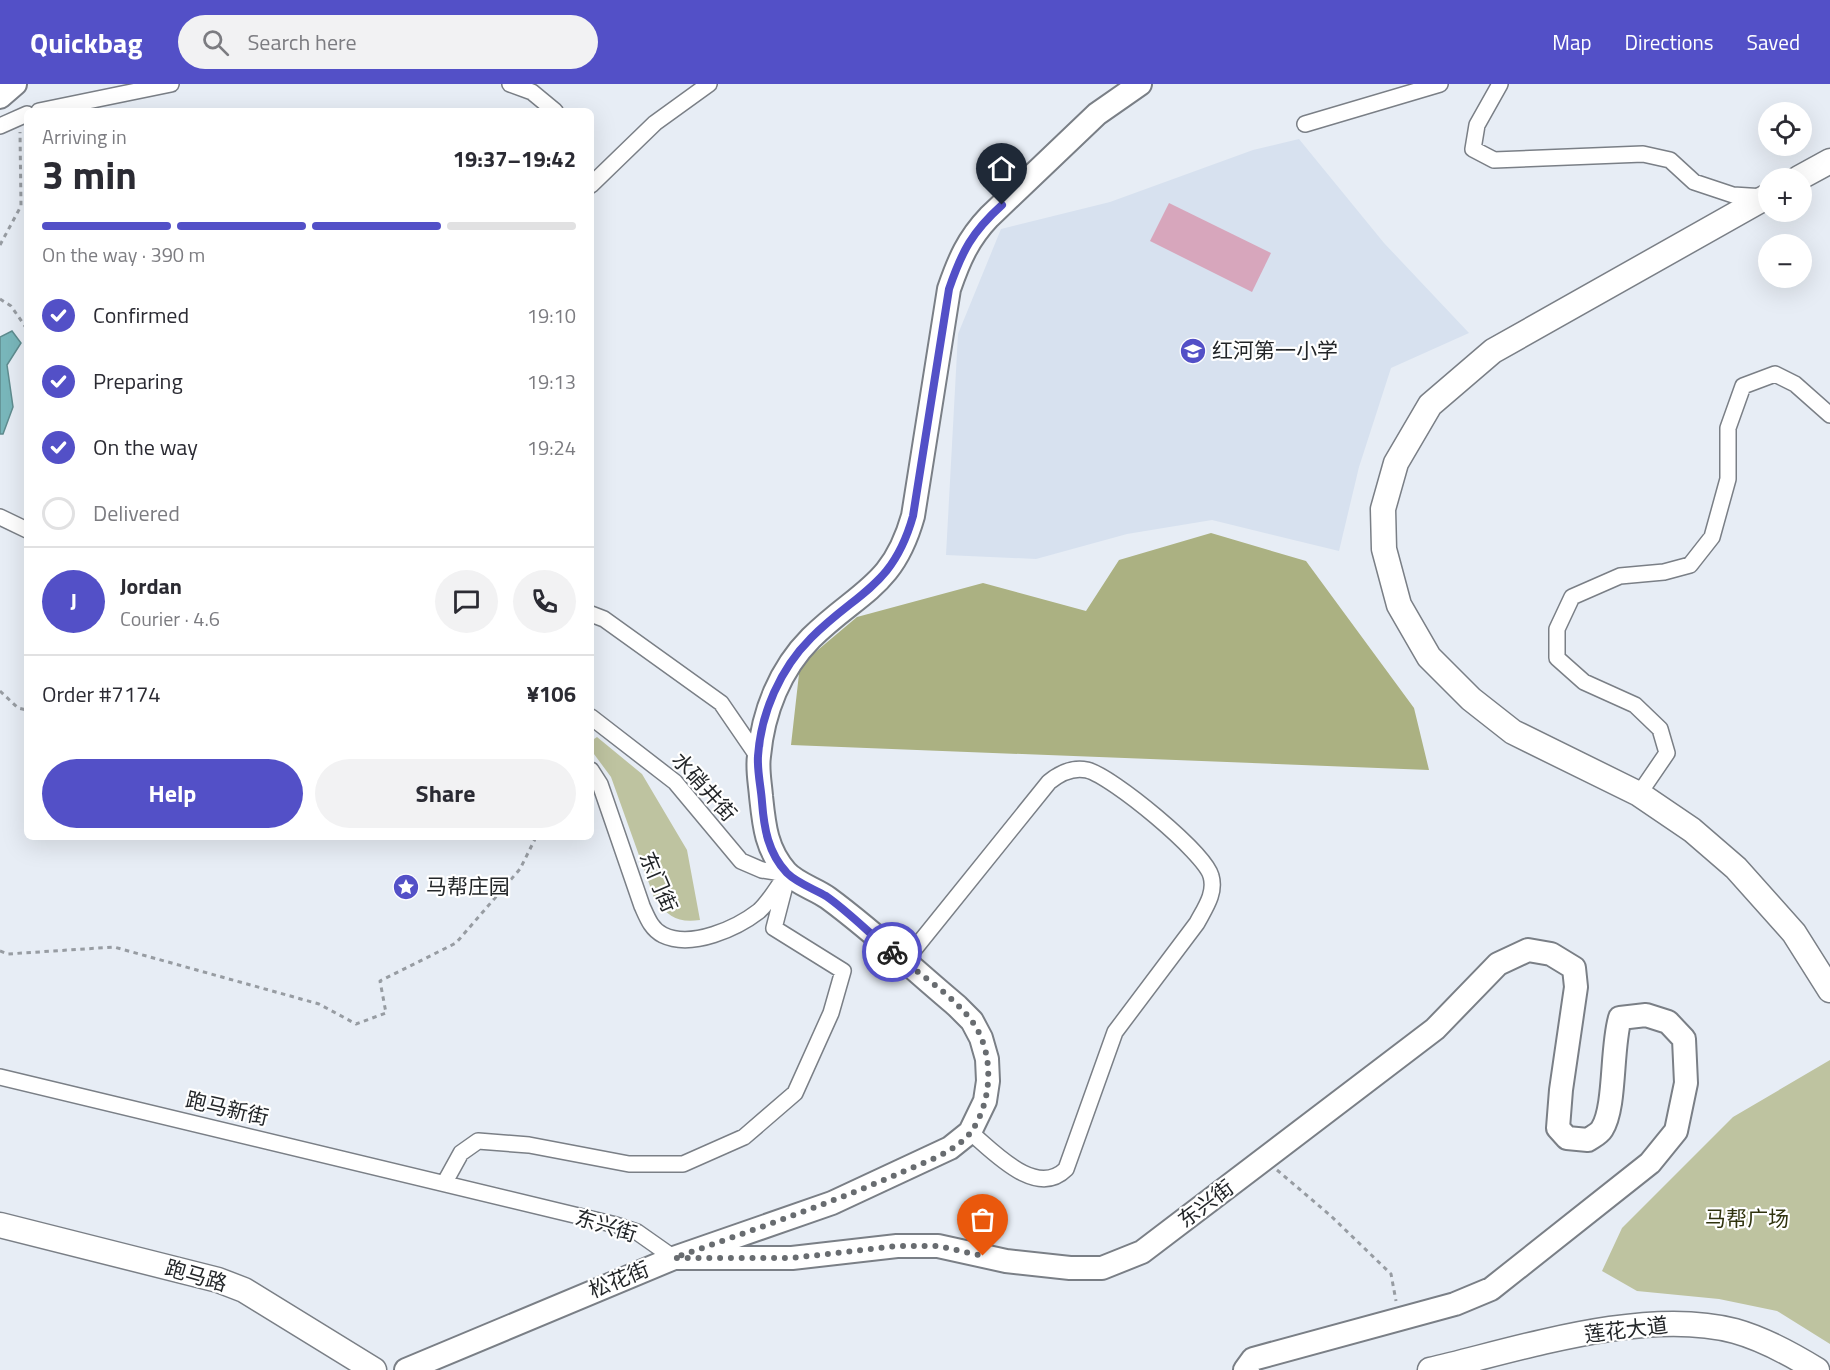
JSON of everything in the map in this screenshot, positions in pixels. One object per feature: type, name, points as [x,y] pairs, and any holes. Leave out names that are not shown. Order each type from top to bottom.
[{"type":"main road","points":[[1812,171],[1830,161]]},
{"type":"main road","points":[[1758,202],[1493,351],[1430,405],[1396,463],[1383,509],[1384,549],[1399,605],[1429,657],[1471,699],[1513,732],[1639,794],[1692,830],[1737,868],[1794,933],[1830,990]]},
{"type":"main road","name":"跑马路","points":[[0,1225],[218,1280],[244,1290],[374,1370]]},
{"type":"main road","name":"莲花大道","points":[[1430,1370],[1568,1338],[1655,1323],[1691,1324],[1734,1331],[1771,1344],[1817,1370]]},
{"type":"street","points":[[0,97],[15,84]]},
{"type":"street","points":[[54,108],[171,84]]},
{"type":"street","points":[[510,84],[532,92],[552,108]]},
{"type":"street","points":[[594,182],[655,123],[709,84]]},
{"type":"street","points":[[445,1182],[461,1154],[478,1141],[529,1145],[630,1164],[683,1164],[744,1137],[795,1093],[831,1013],[843,971],[774,928],[788,874],[772,853],[764,828],[758,757],[774,693],[793,658],[812,637],[875,585],[893,565],[906,542],[913,516],[949,289],[960,256],[972,235],[1097,114],[1140,84]]},
{"type":"street","points":[[1305,124],[1440,84]]},
{"type":"street","points":[[1500,84],[1477,125],[1473,149],[1494,160],[1643,154],[1670,160],[1694,182],[1733,195],[1758,196]]},
{"type":"street","points":[[0,126],[23,115]]},
{"type":"street","points":[[1639,794],[1667,753],[1660,729],[1635,705],[1584,682],[1557,658],[1557,629],[1572,597],[1620,576],[1664,572],[1690,565],[1712,537],[1728,479],[1728,428],[1743,386],[1775,374],[1795,384],[1830,415]]},
{"type":"street","points":[[0,517],[24,529]]},
{"type":"street","points":[[594,615],[604,619],[721,703],[758,757]]},
{"type":"street","name":"水硝井街","points":[[594,719],[675,782],[741,861],[762,870],[788,874]]},
{"type":"street","points":[[904,962],[1049,782],[1060,774],[1086,770],[1100,775],[1136,799],[1208,867],[1213,891],[1208,904],[1197,923],[1115,1032],[1066,1169],[1060,1175],[1048,1178],[1028,1175],[1014,1169],[970,1132]]},
{"type":"street","name":"东门街","points":[[594,775],[600,784],[642,906],[650,924],[664,935],[679,939],[696,939],[736,926],[761,910],[788,874]]},
{"type":"street","name":"松花街","points":[[406,1370],[674,1258],[832,1203],[934,1157],[970,1132],[985,1101],[988,1082],[987,1059],[981,1038],[972,1021],[828,898],[788,874]]},
{"type":"street","name":"东兴街","points":[[445,1182],[626,1228],[637,1232],[674,1258],[792,1258],[897,1246],[938,1246],[1006,1261],[1070,1268],[1102,1268],[1142,1252],[1435,1029],[1498,964],[1528,950],[1551,954],[1574,968],[1576,987],[1561,1090],[1558,1128],[1567,1138],[1588,1140],[1602,1130],[1608,1113],[1614,1036],[1620,1018],[1646,1015],[1668,1022],[1683,1039],[1686,1083],[1676,1131],[1650,1163],[1491,1289],[1455,1304],[1253,1359],[1245,1370]]},
{"type":"street","name":"跑马新街","points":[[0,1077],[445,1182]]},
{"type":"path","points":[[0,245],[21,206],[23,115]]},
{"type":"path","points":[[0,299],[11,306],[24,325]]},
{"type":"path","points":[[0,692],[18,708],[24,709]]},
{"type":"path","points":[[0,951],[8,954],[114,947],[319,1004],[356,1024],[386,1013],[380,981],[456,943],[520,869],[534,840]]},
{"type":"path","points":[[1264,1159],[1331,1216],[1391,1274],[1400,1319]]},
{"type":"shaded area","name":"红河第一小学","points":[[1299,139],[1384,243],[1469,333],[1391,368],[1359,467],[1339,551],[1212,520],[1127,534],[1036,559],[946,555],[958,334],[1001,229],[1110,202],[1253,150]]},
{"type":"green space","points":[[1211,533],[1306,561],[1414,708],[1429,770],[791,745],[800,665],[857,617],[983,583],[1086,611],[1119,560]]},
{"type":"green space","points":[[597,737],[642,774],[687,850],[700,920],[686,921],[674,918],[655,900],[611,777],[594,754],[594,739]]},
{"type":"green space","name":"马帮广场","points":[[1830,1060],[1830,1344],[1777,1311],[1719,1299],[1637,1291],[1602,1271],[1622,1228],[1733,1117]]},
{"type":"water","points":[[12,331],[21,343],[7,365],[13,407],[3,434],[0,434],[0,337]]},
{"type":"building","points":[[1169,203],[1271,253],[1252,292],[1150,241]]},
{"type":"way so far","points":[[892,952],[957,1006],[972,1021],[981,1038],[987,1059],[988,1082],[985,1101],[970,1132],[961,1141],[934,1157],[832,1203],[674,1258],[792,1258],[897,1246],[938,1246],[983,1256]]},
{"type":"place","name":"红河第一小学","points":[[1193,351]]},
{"type":"place","name":"马帮庄园","points":[[406,887]]},
{"type":"route","points":[[892,952],[828,898],[788,874],[772,853],[764,828],[758,757],[774,693],[793,658],[812,637],[875,585],[893,565],[906,542],[913,516],[949,289],[960,256],[972,235],[1002,205]]}]
